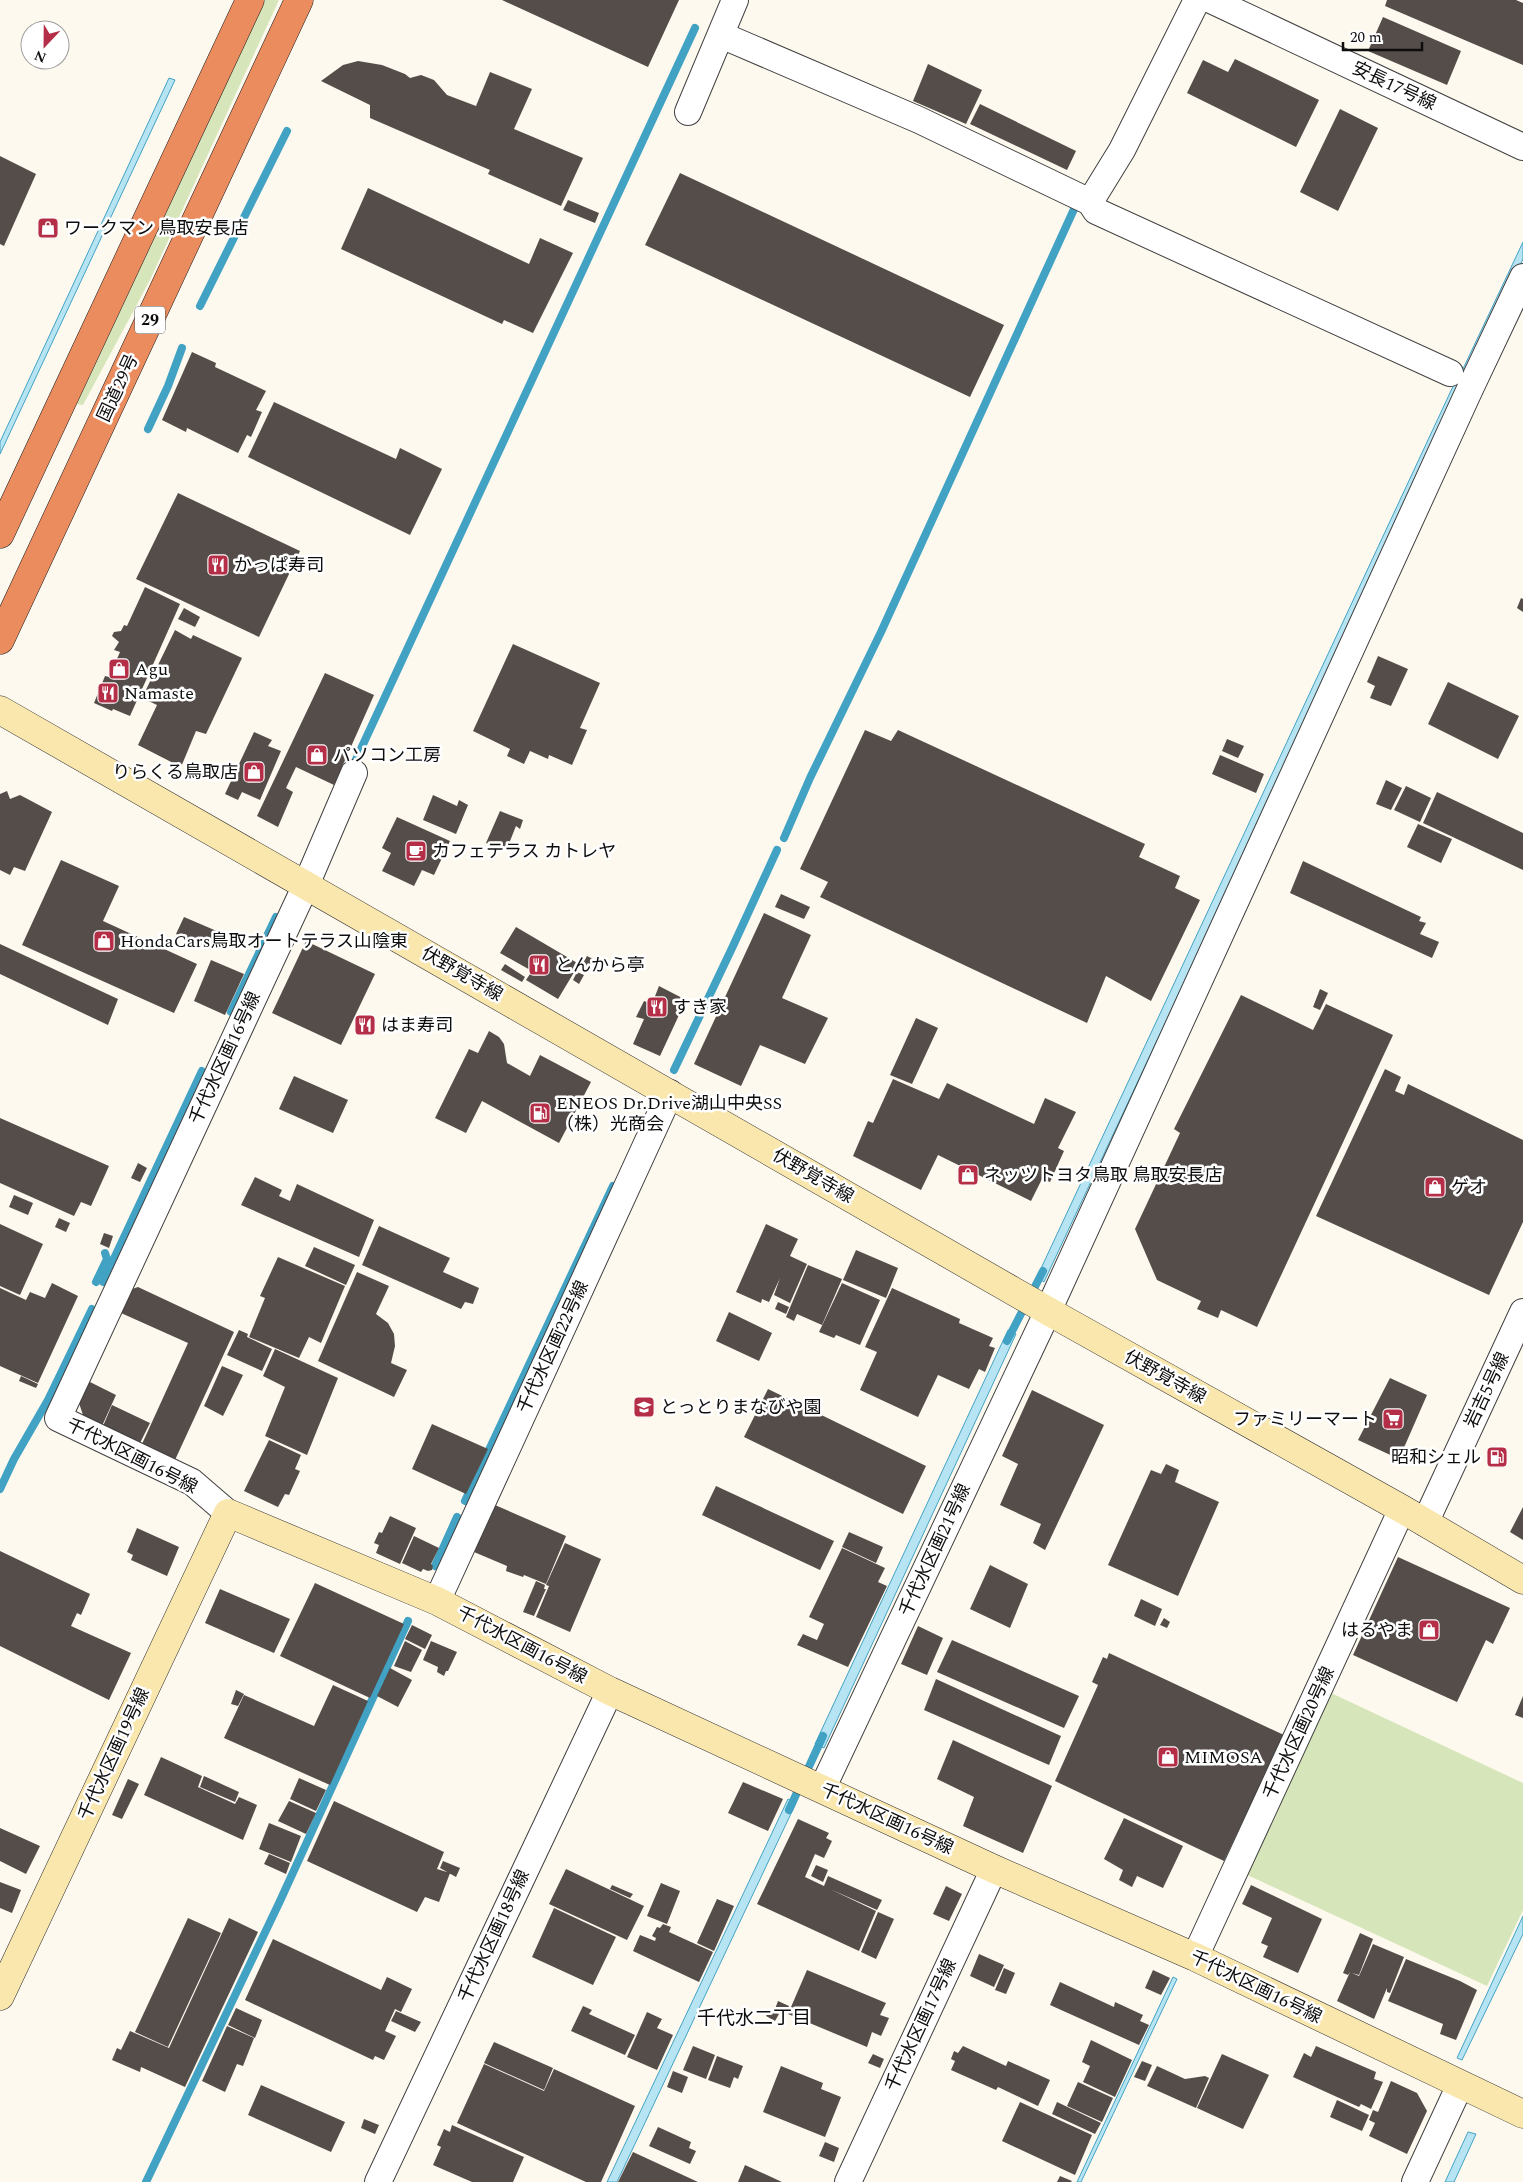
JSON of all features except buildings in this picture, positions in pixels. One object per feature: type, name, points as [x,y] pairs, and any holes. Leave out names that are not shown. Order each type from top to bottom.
[{"type":"highway","name":"29","points":[[0,534],[250,0]]},
{"type":"highway","name":"国道29号","points":[[0,640],[299,0]]},
{"type":"street","points":[[688,112],[735,0]]},
{"type":"street","points":[[1090,202],[1122,150],[1197,0]]},
{"type":"street","name":"安長17号線","points":[[1211,0],[1523,147]]},
{"type":"street","points":[[721,35],[919,120],[1090,202],[1096,211],[1450,373]]},
{"type":"street","name":"千代水区画21号線","points":[[822,1789],[1048,1312],[1468,392],[1523,278]]},
{"type":"street","name":"伏野覚寺線","points":[[0,710],[670,1093],[1048,1312],[1414,1516],[1523,1580]]},
{"type":"street","points":[[306,884],[354,773]]},
{"type":"street","name":"千代水区画16号線","points":[[306,884],[58,1418],[192,1482],[228,1513],[437,1601],[610,1691],[994,1869],[1195,1958],[1523,2114]]},
{"type":"street","name":"千代水区画22号線","points":[[437,1601],[670,1093]]},
{"type":"street","name":"岩吉5号線","points":[[1414,1516],[1523,1312]]},
{"type":"street","name":"千代水区画19号線","points":[[0,1996],[228,1513]]},
{"type":"street","name":"千代水区画20号線","points":[[1195,1958],[1414,1516]]},
{"type":"street","name":"千代水区画18号線","points":[[378,2182],[610,1691]]},
{"type":"street","name":"千代水区画17号線","points":[[848,2182],[994,1869]]},
{"type":"street","points":[[1415,2182],[1460,2085]]},
{"type":"green space","points":[[265,0],[279,0],[150,280],[83,405],[77,404]]},
{"type":"green space","points":[[1329,1692],[1523,1783],[1523,1910],[1487,1986],[1243,1873]]},
{"type":"water","points":[[169,78],[175,80],[0,454],[0,442]]},
{"type":"water","points":[[1523,242],[1523,259],[1044,1282],[1037,1277],[1456,380]]},
{"type":"water","points":[[1008,1330],[1016,1334],[824,1748],[815,1744]]},
{"type":"water","points":[[788,1799],[796,1803],[617,2182],[607,2182]]},
{"type":"water","points":[[1523,1916],[1523,1934],[1462,2060],[1457,2058]]},
{"type":"water","points":[[1173,1977],[1177,1979],[1081,2182],[1077,2182]]},
{"type":"water","points":[[1468,2132],[1476,2134],[1454,2182],[1445,2182]]},
{"type":"waterway","points":[[351,767],[695,28]]},
{"type":"waterway","points":[[200,306],[287,131]]},
{"type":"waterway","points":[[784,838],[810,778],[881,632],[1075,207]]},
{"type":"waterway","points":[[148,429],[168,386],[182,348]]},
{"type":"waterway","points":[[674,1070],[777,850]]},
{"type":"waterway","points":[[231,1012],[276,917]]},
{"type":"waterway","points":[[103,1282],[202,1071]]},
{"type":"waterway","points":[[465,1501],[613,1186]]},
{"type":"waterway","points":[[96,1282],[107,1259],[105,1253]]},
{"type":"waterway","points":[[1007,1341],[1043,1271]]},
{"type":"waterway","points":[[0,1489],[14,1459],[48,1400],[92,1309]]},
{"type":"waterway","points":[[435,1566],[457,1517]]},
{"type":"waterway","points":[[146,2182],[280,1901],[408,1621]]},
{"type":"waterway","points":[[789,1810],[823,1736]]},
{"type":"place","name":"ワークマン 鳥取安長店","points":[[48,228]]},
{"type":"place","name":"かっぱ寿司","points":[[218,565]]},
{"type":"place","name":"Agu","points":[[119,669]]},
{"type":"place","name":"Namaste","points":[[108,693]]},
{"type":"place","name":"パソコン工房","points":[[317,755]]},
{"type":"place","name":"りらくる鳥取店","points":[[254,772]]},
{"type":"place","name":"カフェテラス カトレヤ","points":[[416,851]]},
{"type":"place","name":"HondaCars鳥取オートテラス山陰東","points":[[104,941]]},
{"type":"place","name":"とんから亭","points":[[539,965]]},
{"type":"place","name":"すき家","points":[[657,1007]]},
{"type":"place","name":"はま寿司","points":[[365,1025]]},
{"type":"place","name":"ENEOS Dr.Drive湖山中央SS （株）光商会","points":[[540,1113]]},
{"type":"place","name":"ネッツトヨタ鳥取 鳥取安長店","points":[[968,1175]]},
{"type":"place","name":"ゲオ","points":[[1435,1187]]},
{"type":"place","name":"とっとりまなびや園","points":[[644,1407]]},
{"type":"place","name":"ファミリーマート","points":[[1393,1419]]},
{"type":"place","name":"昭和シェル","points":[[1497,1457]]},
{"type":"place","name":"はるやま","points":[[1429,1630]]},
{"type":"place","name":"MIMOSA","points":[[1168,1757]]},
{"type":"district","name":"千代水二丁目","points":[[754,2018]]}]
